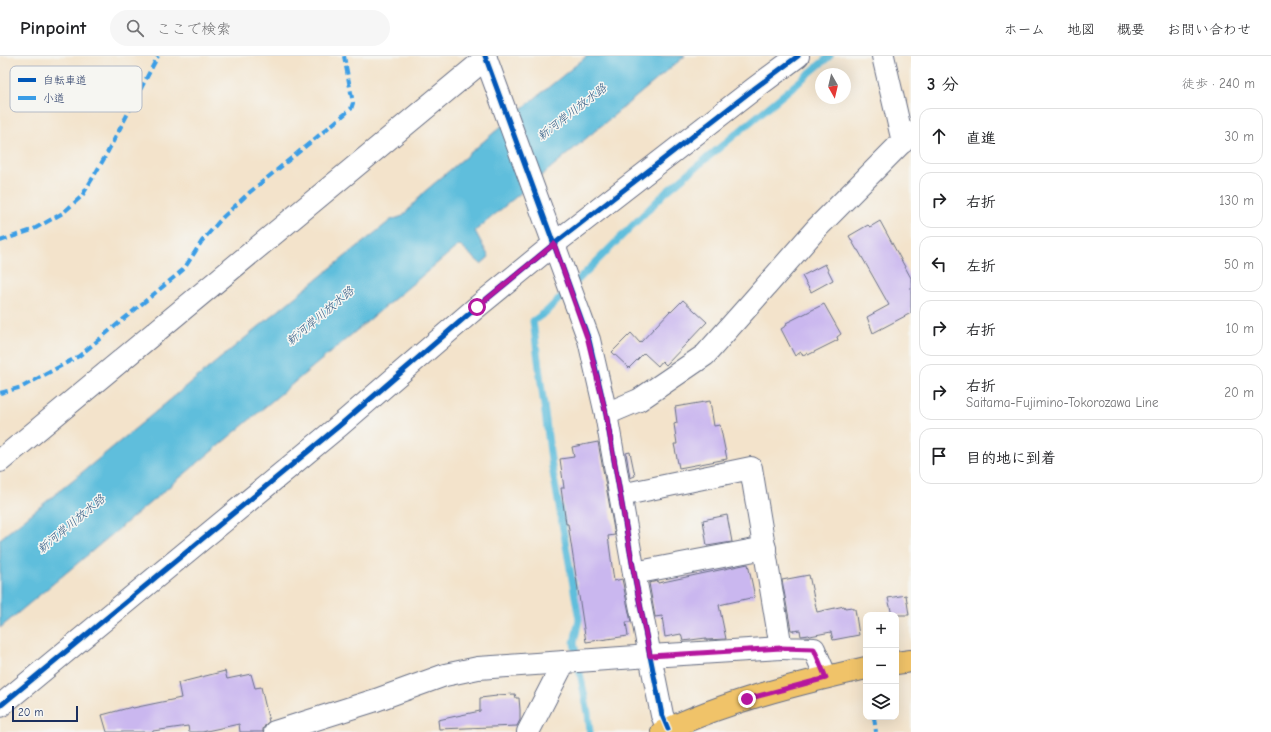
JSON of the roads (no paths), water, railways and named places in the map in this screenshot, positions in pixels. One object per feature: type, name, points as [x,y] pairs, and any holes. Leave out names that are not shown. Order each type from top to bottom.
[{"type":"main road","points":[[899,663],[911,661]]},
{"type":"main road","points":[[665,730],[706,713],[747,699],[863,669]]},
{"type":"street","points":[[0,706],[339,426],[477,307],[551,237],[798,56]]},
{"type":"street","points":[[606,414],[639,400],[704,355],[817,228],[907,137],[883,56]]},
{"type":"street","points":[[0,461],[488,62],[588,340],[606,414],[634,573],[665,730]]},
{"type":"street","points":[[621,495],[751,468],[781,648]]},
{"type":"street","points":[[634,573],[764,548]]},
{"type":"street","points":[[280,731],[376,700],[445,675],[478,668],[781,648],[814,649],[826,678]]},
{"type":"street","points":[[528,732],[564,662]]},
{"type":"water","name":"新河岸川放水路","points":[[587,56],[685,56],[475,231],[489,257],[481,264],[459,245],[0,628],[0,539],[342,259],[391,220],[403,216],[423,193],[518,112]]},
{"type":"waterway","points":[[590,732],[588,713],[574,643],[579,619],[552,467],[533,321],[546,312],[666,192],[830,56]]}]
